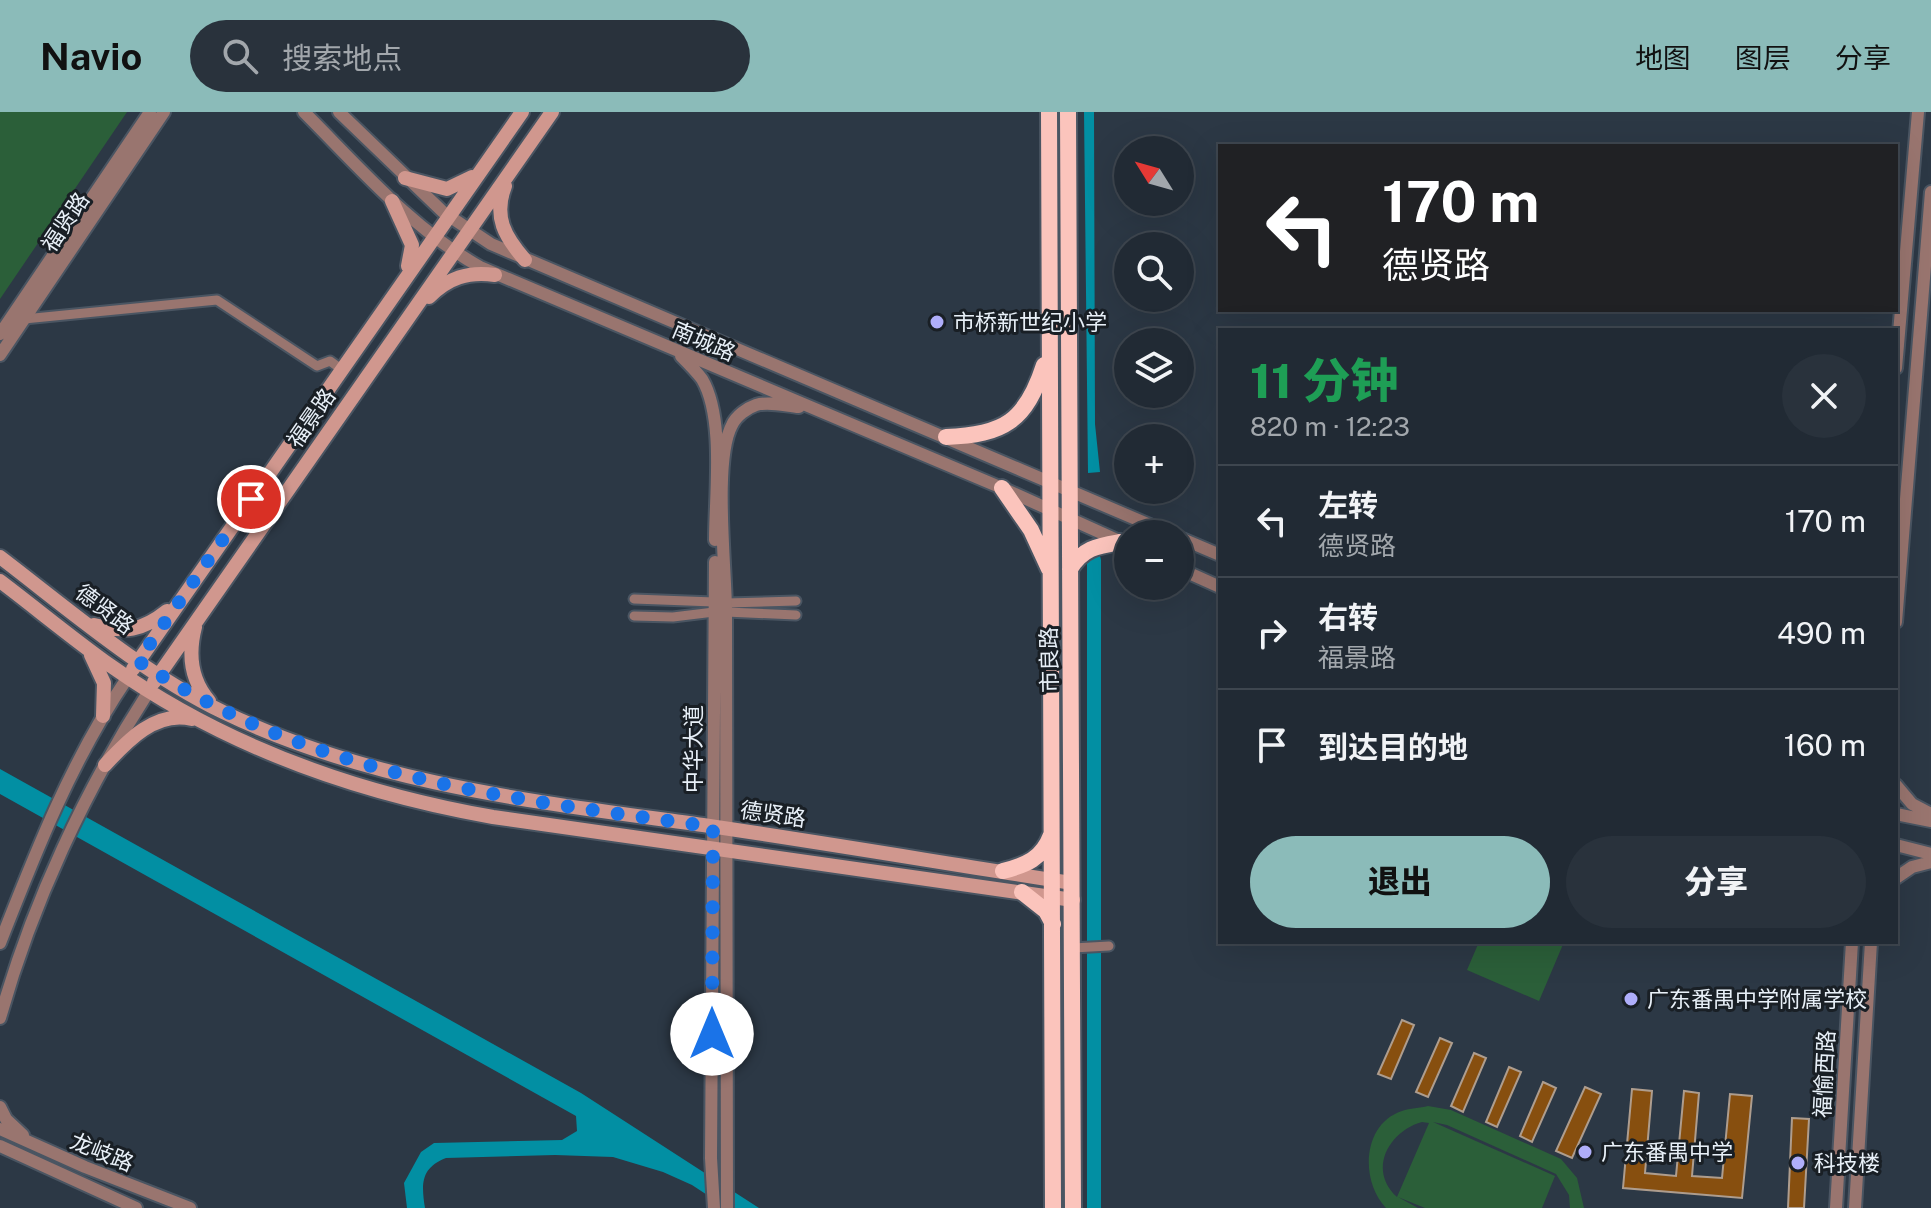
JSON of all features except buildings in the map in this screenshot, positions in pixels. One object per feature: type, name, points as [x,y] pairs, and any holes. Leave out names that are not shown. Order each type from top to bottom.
[{"type":"highway","name":"市良路","points":[[1049,112],[1053,1208]]},
{"type":"highway","name":"市良路","points":[[1068,112],[1072,883],[1077,947],[1073,1208]]},
{"type":"highway","points":[[946,437],[985,434],[1020,415],[1036,392],[1049,352]]},
{"type":"highway","points":[[1002,488],[1031,530],[1051,573]]},
{"type":"highway","points":[[1070,569],[1080,554],[1092,547],[1114,543]]},
{"type":"highway","points":[[1003,871],[1032,861],[1047,846],[1053,830]]},
{"type":"highway","points":[[1022,892],[1046,911],[1054,925]]},
{"type":"main road","name":"福景路","points":[[128,677],[406,274],[522,112]]},
{"type":"main road","name":"福景路","points":[[149,691],[552,112]]},
{"type":"main road","points":[[405,178],[447,189],[470,179],[486,162]]},
{"type":"main road","points":[[513,167],[500,199],[499,217],[509,242],[525,260]]},
{"type":"main road","points":[[392,201],[412,245],[406,274]]},
{"type":"main road","points":[[406,319],[447,282],[469,274],[495,275]]},
{"type":"main road","name":"德贤路","points":[[0,557],[159,675],[214,707],[324,754],[416,779],[497,796],[1072,883]]},
{"type":"main road","name":"德贤路","points":[[0,581],[128,677],[200,721],[291,763],[410,800],[493,817],[1073,900]]},
{"type":"main road","points":[[87,623],[121,631],[138,630],[179,600]]},
{"type":"main road","points":[[200,615],[190,655],[200,691],[214,707]]},
{"type":"main road","points":[[84,645],[104,683],[103,716]]},
{"type":"main road","points":[[105,765],[150,725],[185,717],[200,721]]},
{"type":"street","name":"福贤路","points":[[0,334],[150,112]]},
{"type":"street","name":"福贤路","points":[[0,355],[164,112]]},
{"type":"street","name":"南城路","points":[[304,112],[432,237],[495,275],[963,471],[1114,539]]},
{"type":"street","name":"南城路","points":[[339,112],[405,178],[448,215],[468,230],[525,260],[1139,520]]},
{"type":"street","points":[[1898,344],[1918,112]]},
{"type":"street","points":[[1898,597],[1930,197]]},
{"type":"street","points":[[24,319],[217,300],[317,366],[330,361],[341,369]]},
{"type":"street","name":"中华大道","points":[[676,351],[703,382],[720,449],[720,849]]},
{"type":"street","name":"中华大道","points":[[720,449],[742,413],[757,405],[814,409]]},
{"type":"street","points":[[963,471],[972,448]]},
{"type":"street","points":[[1122,520],[1123,513]]},
{"type":"street","points":[[1194,544],[1218,554]]},
{"type":"street","points":[[1194,575],[1218,586]]},
{"type":"street","points":[[634,599],[796,615]]},
{"type":"street","points":[[634,616],[673,617],[720,607],[796,601]]},
{"type":"street","name":"福景路","points":[[0,943],[60,797],[103,716],[128,677]]},
{"type":"street","name":"福景路","points":[[0,1018],[19,957],[70,836],[105,765],[149,691]]},
{"type":"street","points":[[1898,787],[1912,804],[1931,814]]},
{"type":"street","points":[[1898,814],[1931,821]]},
{"type":"street","points":[[1898,846],[1931,854]]},
{"type":"street","points":[[714,1208],[711,1158],[720,849]]},
{"type":"street","points":[[720,849],[727,1208]]},
{"type":"street","points":[[1898,877],[1912,867],[1931,862]]},
{"type":"street","name":"福愉西路","points":[[1836,1208],[1852,944]]},
{"type":"street","name":"福愉西路","points":[[1855,1208],[1871,944]]},
{"type":"street","points":[[1077,947],[1109,946]]},
{"type":"street","points":[[0,1107],[14,1127],[34,1145]]},
{"type":"street","name":"龙岐路","points":[[0,1129],[190,1208]]},
{"type":"street","name":"龙岐路","points":[[0,1146],[136,1208]]},
{"type":"green space","points":[[0,112],[127,112],[0,299]]},
{"type":"green space","points":[[1478,944],[1563,944],[1539,1001],[1467,970]]},
{"type":"green space","points":[[1428,1106],[1451,1110],[1561,1159],[1577,1178],[1584,1208],[1570,1208],[1569,1195],[1556,1174],[1447,1125],[1433,1122],[1555,1176],[1542,1208],[1425,1208],[1398,1197],[1418,1208],[1386,1208],[1378,1197],[1369,1169],[1373,1140],[1389,1118],[1405,1110]],"holes":[[[1422,1122],[1429,1123],[1397,1197],[1384,1175],[1386,1153],[1400,1134],[1410,1127]]]},
{"type":"water","points":[[1084,112],[1094,112],[1095,424],[1100,472],[1088,473]]},
{"type":"water","points":[[0,769],[581,1093],[759,1208],[727,1208],[692,1185],[663,1172],[613,1157],[555,1155],[446,1158],[427,1172],[423,1191],[425,1208],[407,1208],[404,1183],[421,1152],[434,1143],[562,1140],[577,1131],[576,1116],[0,794]]},
{"type":"waterway","points":[[1094,560],[1094,1208]]},
{"type":"place","name":"市桥新世纪小学","points":[[937,322]]},
{"type":"place","name":"广东番禺中学附属学校","points":[[1631,999]]},
{"type":"place","name":"广东番禺中学","points":[[1585,1152]]},
{"type":"place","name":"科技楼","points":[[1798,1163]]},
{"type":"route","points":[[251,499],[138,661],[224,712],[324,754],[470,791],[713,827],[712,1034]]}]
